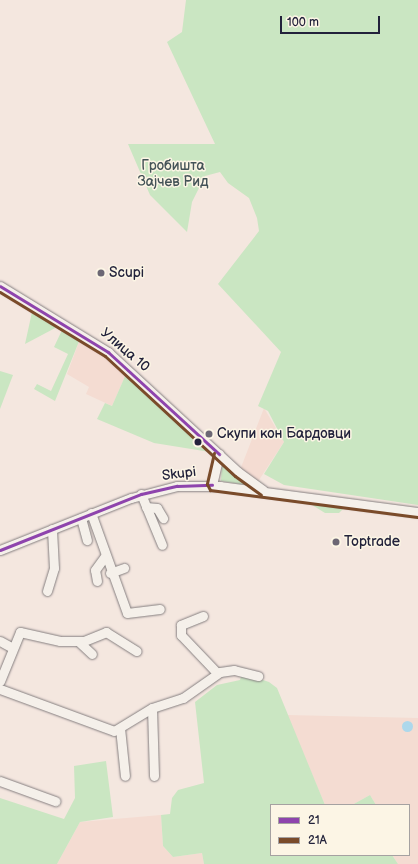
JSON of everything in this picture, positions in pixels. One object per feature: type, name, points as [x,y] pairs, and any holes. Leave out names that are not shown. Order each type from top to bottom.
[{"type":"street","name":"Улица 10","points":[[0,286],[108,352],[218,454],[264,491]]},
{"type":"street","points":[[212,485],[218,454]]},
{"type":"street","name":"Skupi","points":[[0,550],[141,494],[178,486],[212,485],[418,512]]},
{"type":"street","points":[[141,494],[162,545]]},
{"type":"street","points":[[146,506],[157,508],[163,518]]},
{"type":"street","points":[[91,513],[110,573],[126,612],[131,615],[144,611],[160,609]]},
{"type":"street","points":[[81,518],[87,540]]},
{"type":"street","points":[[47,591],[54,568],[52,529]]},
{"type":"street","points":[[97,581],[95,570],[105,556]]},
{"type":"street","points":[[110,573],[124,568]]},
{"type":"street","points":[[203,616],[181,624],[181,635],[217,673]]},
{"type":"street","points":[[0,681],[16,635],[22,632],[43,640],[78,641],[108,633],[137,651]]},
{"type":"street","points":[[0,641],[12,647]]},
{"type":"street","points":[[78,641],[92,654]]},
{"type":"street","points":[[0,689],[109,730],[120,728],[152,708],[183,698],[217,673],[231,670],[258,676]]},
{"type":"street","points":[[152,708],[154,776]]},
{"type":"street","points":[[120,728],[125,776]]},
{"type":"street","points":[[0,781],[55,801]]},
{"type":"shaded area","points":[[80,339],[126,374],[112,406],[86,394],[89,387],[67,374]]},
{"type":"shaded area","points":[[264,408],[284,442],[257,483],[240,470]]},
{"type":"shaded area","points":[[287,715],[418,718],[418,864],[398,864],[393,856],[410,856],[410,804],[375,804],[370,795],[354,804],[325,804]]},
{"type":"shaded area","points":[[161,815],[163,846],[173,857],[202,853],[204,864],[57,864],[80,822]]},
{"type":"green space","name":"Гробишта Зајчев Рид","points":[[186,0],[418,0],[418,505],[284,485],[264,474],[284,442],[268,411],[258,406],[281,352],[218,284],[259,231],[257,218],[249,198],[228,183],[220,172],[205,176],[192,202],[187,232],[150,195],[128,144],[215,144],[167,42],[182,32]]},
{"type":"green space","points":[[32,312],[59,326],[25,344]]},
{"type":"green space","points":[[63,328],[80,339],[55,401],[34,389],[37,384],[51,391],[68,354],[54,347]]},
{"type":"green space","points":[[0,371],[13,375],[0,409]]},
{"type":"green space","points":[[126,374],[210,452],[154,443],[97,419],[105,403],[112,406]]},
{"type":"green space","points":[[222,465],[246,485],[221,481]]},
{"type":"green space","points":[[309,503],[344,508],[339,513],[325,513]]},
{"type":"green space","points":[[242,673],[269,682],[277,688],[325,804],[270,804],[270,856],[393,856],[398,864],[204,864],[202,853],[173,857],[163,846],[161,815],[170,814],[172,798],[178,790],[204,783],[195,702],[217,685],[240,680]]},
{"type":"green space","points":[[106,761],[113,817],[80,822],[57,864],[0,864],[0,798],[64,819],[75,798],[74,766]]},
{"type":"green space","points":[[370,795],[375,804],[354,804]]},
{"type":"water","points":[[407,720],[411,722],[413,726],[411,730],[407,732],[403,730],[401,726],[403,722]]},
{"type":"transit line","name":"21","points":[[0,286],[108,352],[219,454]]},
{"type":"transit line","name":"21A","points":[[0,292],[105,356],[235,476],[261,495]]},
{"type":"transit line","name":"21A","points":[[214,453],[207,484],[210,490],[417,517]]},
{"type":"transit line","name":"21","points":[[0,550],[141,494],[177,486],[212,485]]},
{"type":"place","name":"Scupi","points":[[101,273]]},
{"type":"place","name":"Скупи кон Бардовци","points":[[209,434]]},
{"type":"place","name":"Toptrade","points":[[336,542]]}]
